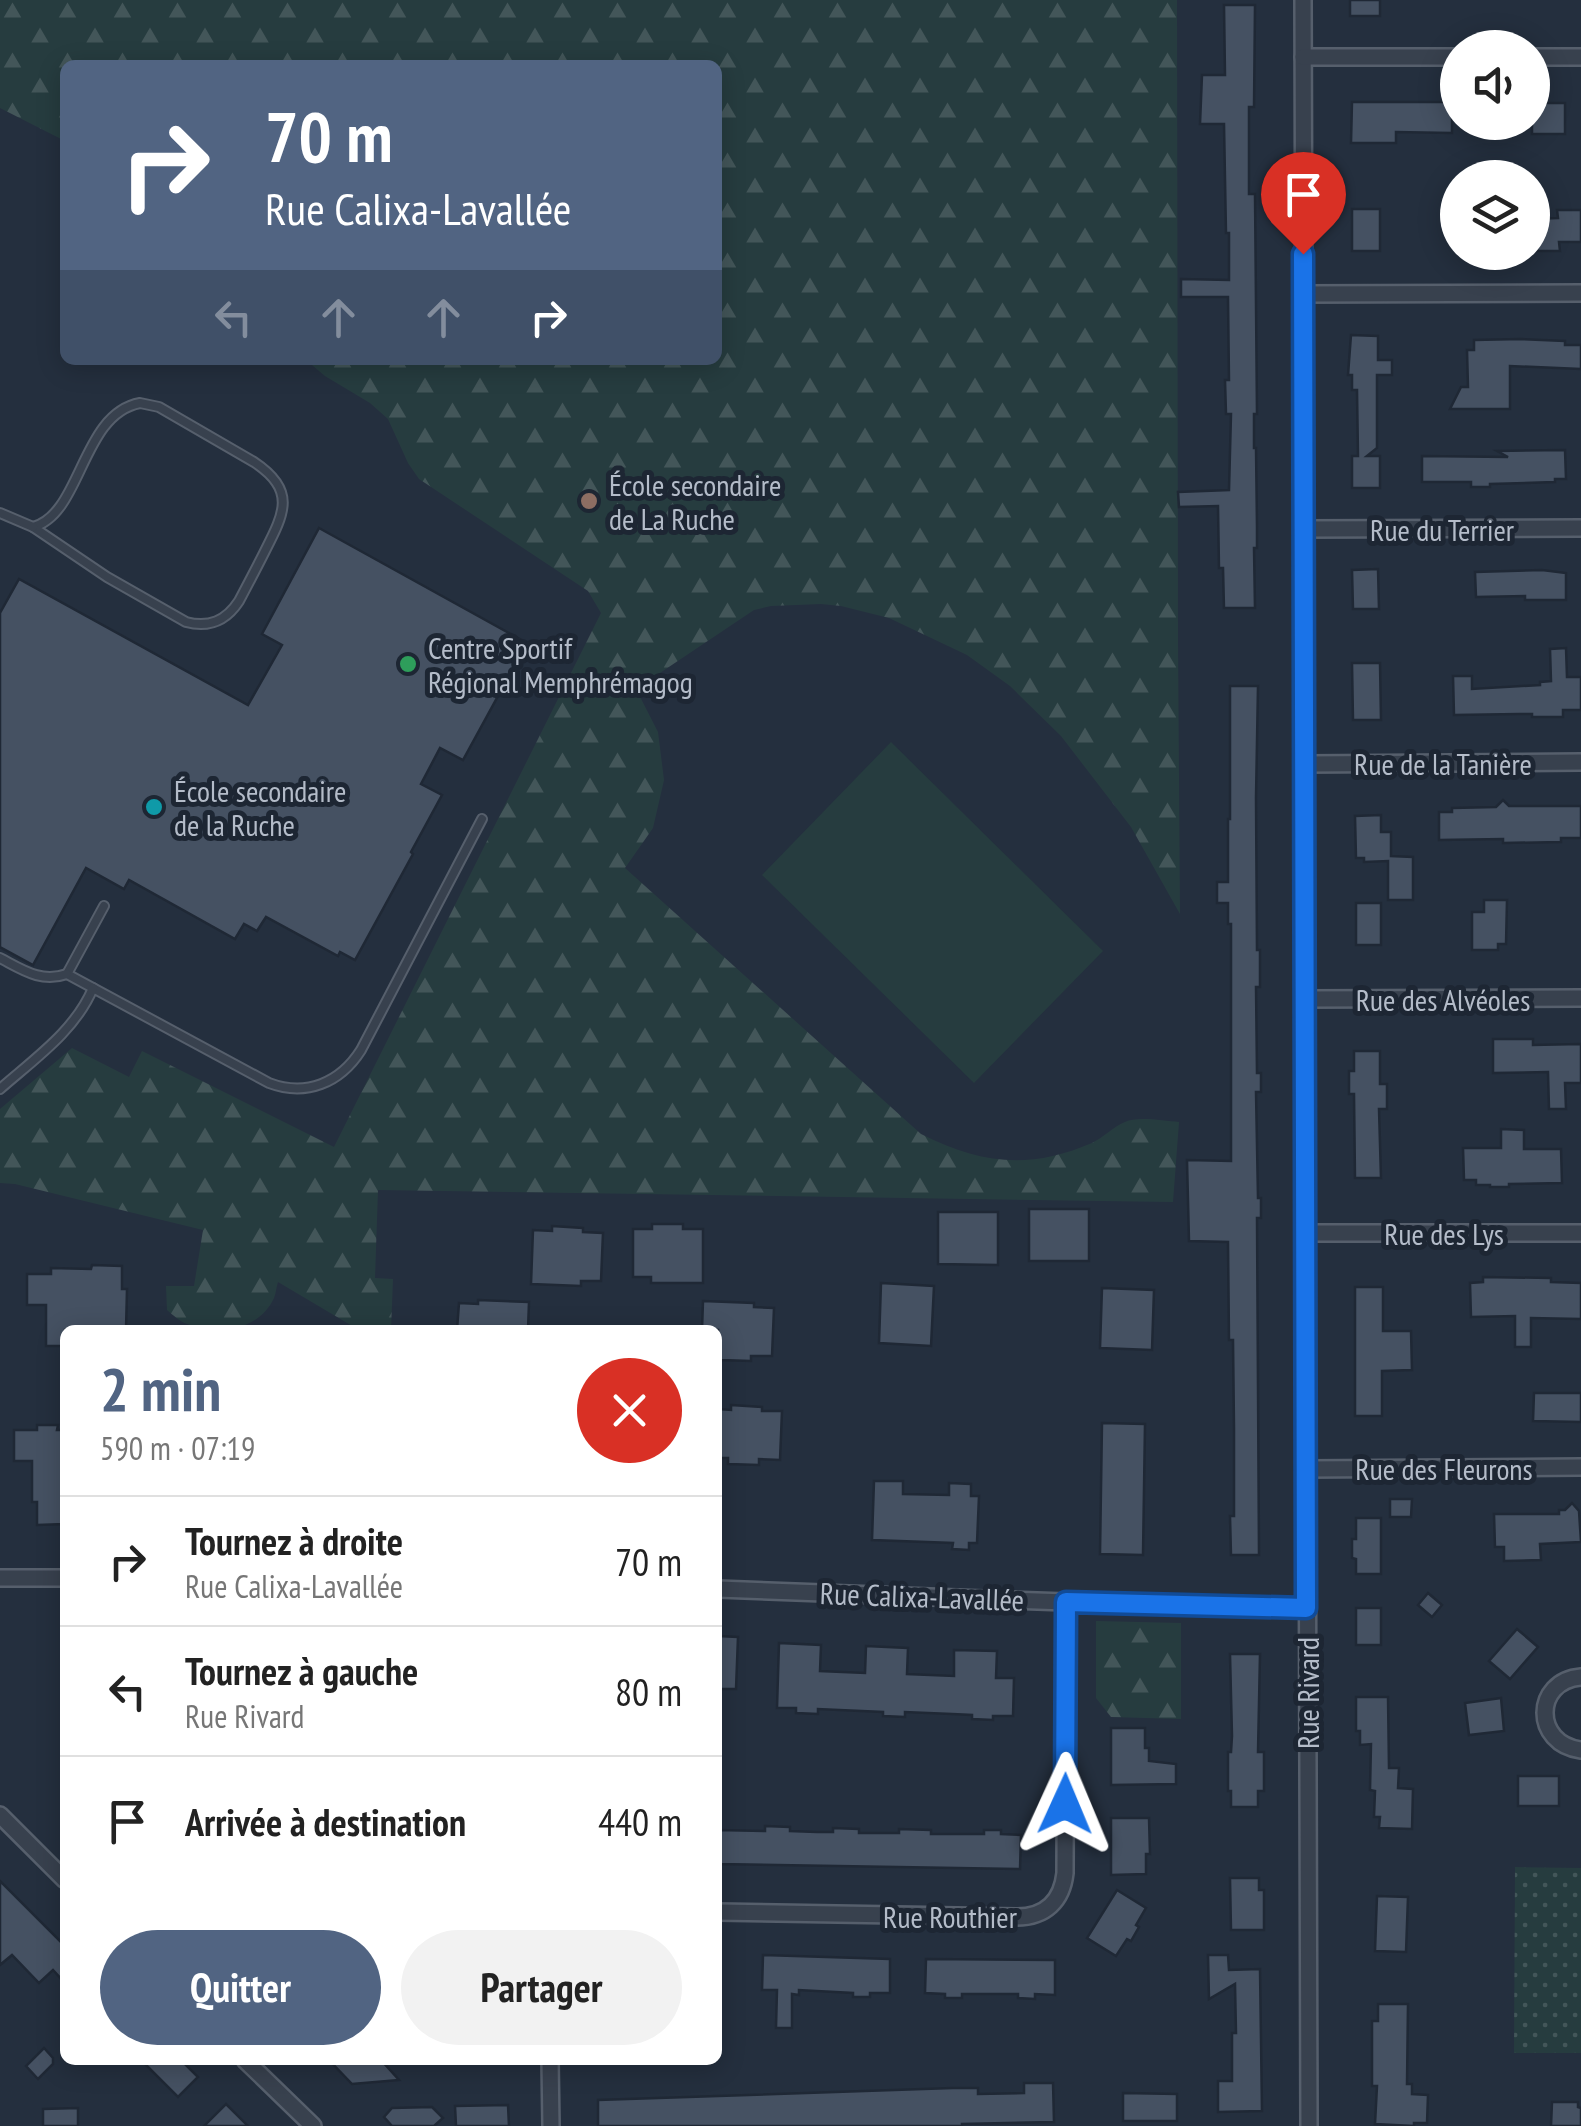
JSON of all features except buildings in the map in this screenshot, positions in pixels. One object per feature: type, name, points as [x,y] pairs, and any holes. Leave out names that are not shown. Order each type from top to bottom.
[{"type":"street","name":"Rue Rivard","points":[[1302,0],[1308,2126]]},
{"type":"street","points":[[1303,57],[1440,57]]},
{"type":"street","points":[[1550,57],[1581,57]]},
{"type":"street","points":[[1303,294],[1581,293]]},
{"type":"street","name":"Rue du Terrier","points":[[1304,529],[1581,528]]},
{"type":"street","name":"Rue de la Tanière","points":[[1305,764],[1581,762]]},
{"type":"street","name":"Rue des Alvéoles","points":[[1305,1000],[1581,998]]},
{"type":"street","name":"Rue des Lys","points":[[1306,1233],[1581,1233]]},
{"type":"street","name":"Rue des Fleurons","points":[[1307,1469],[1581,1468]]},
{"type":"street","points":[[0,1578],[60,1578]]},
{"type":"street","name":"Rue Calixa-Lavallée","points":[[722,1589],[1306,1608]]},
{"type":"street","name":"Rue Routhier","points":[[722,1912],[1029,1917],[1051,1906],[1059,1896],[1065,1873],[1066,1602]]},
{"type":"street","points":[[1581,1676],[1562,1681],[1553,1689],[1544,1712],[1551,1735],[1570,1749],[1581,1750]]},
{"type":"street","points":[[0,1815],[60,1875]]},
{"type":"street","points":[[250,2065],[313,2126]]},
{"type":"street","points":[[550,2065],[551,2126]]},
{"type":"lane","points":[[0,513],[32,527],[107,578],[198,625],[211,624],[232,611],[280,522],[284,503],[282,491],[268,472],[159,407],[140,403],[113,414],[51,518],[32,527]]},
{"type":"lane","points":[[0,958],[32,976],[50,978],[67,974],[282,1088],[297,1090],[328,1082],[341,1074],[361,1050],[482,819]]},
{"type":"lane","points":[[67,974],[104,906]]},
{"type":"lane","points":[[0,1089],[64,1033],[93,988]]},
{"type":"green space","points":[[0,0],[1177,0],[1180,914],[1131,827],[1061,736],[1010,686],[967,655],[889,618],[821,604],[754,610],[636,689],[658,732],[664,780],[653,828],[625,868],[921,1134],[964,1152],[1026,1160],[1069,1152],[1130,1120],[1179,1122],[1173,1202],[378,1190],[375,1278],[393,1279],[391,1325],[351,1325],[278,1282],[267,1309],[248,1324],[190,1325],[167,1310],[166,1286],[194,1286],[203,1230],[0,1183],[0,1109],[72,1048],[129,1077],[142,1051],[334,1147],[601,613],[588,591],[419,479],[388,419],[312,365],[722,365],[722,60],[60,60],[60,138],[0,108]]},
{"type":"green space","points":[[891,742],[1103,951],[974,1083],[762,875]]},
{"type":"green space","points":[[1096,1621],[1181,1623],[1181,1719],[1111,1717],[1096,1698]]},
{"type":"green space","points":[[1515,1867],[1581,1868],[1581,2053],[1514,2053]]},
{"type":"place","name":"École secondaire de La Ruche","points":[[589,501]]},
{"type":"place","name":"Centre Sportif Régional Memphrémagog","points":[[408,664]]},
{"type":"place","name":"École secondaire de la Ruche","points":[[154,807]]},
{"type":"route","points":[[1065,1804],[1066,1602],[1306,1608],[1303,254]]}]
